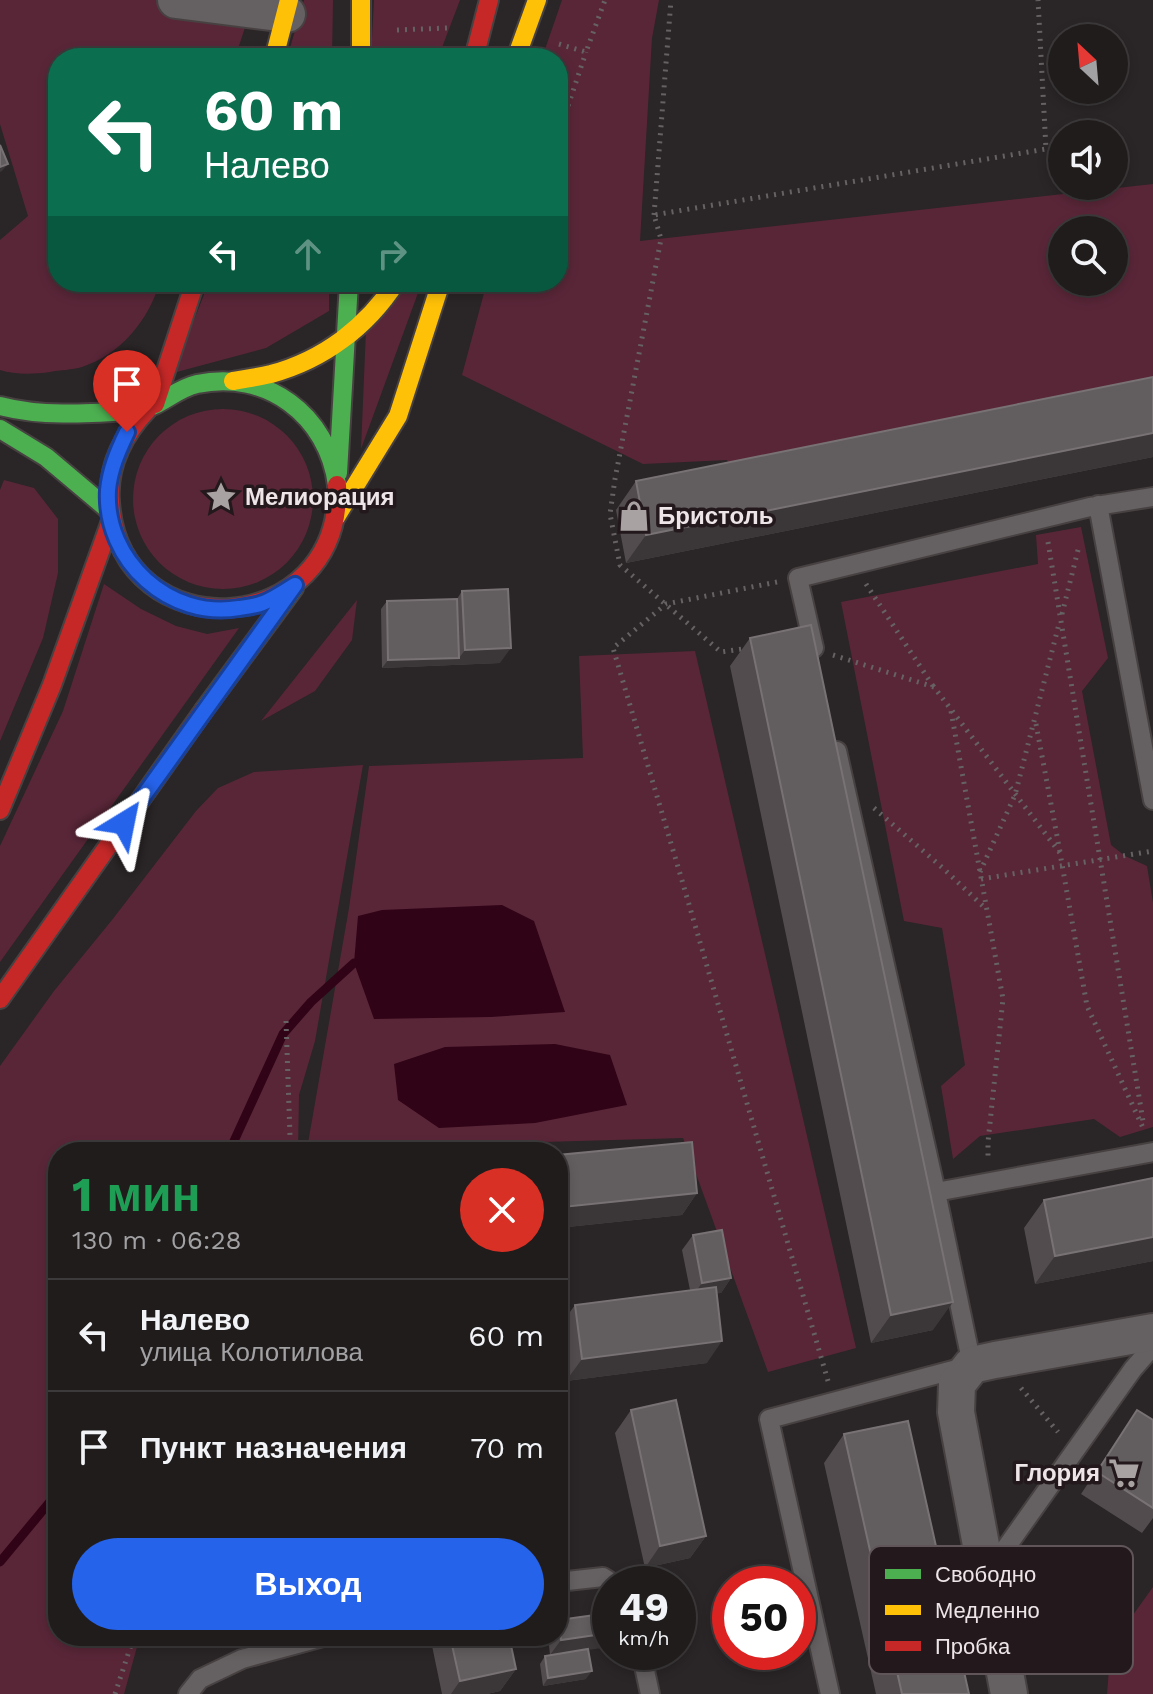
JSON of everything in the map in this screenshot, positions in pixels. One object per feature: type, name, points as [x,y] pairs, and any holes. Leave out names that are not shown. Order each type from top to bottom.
[{"type":"main road","points":[[361,0],[361,48]]},
{"type":"main road","points":[[477,48],[489,0]]},
{"type":"main road","points":[[520,48],[537,0]]},
{"type":"main road","points":[[277,48],[288,7]]},
{"type":"main road","points":[[152,406],[192,292]]},
{"type":"main road","points":[[336,517],[349,292]]},
{"type":"main road","points":[[295,585],[262,604],[223,611],[185,605],[151,586],[125,557],[110,516],[108,490],[114,460],[127,432],[152,406],[173,392],[203,383],[233,381],[276,372],[311,358],[347,338],[391,292]]},
{"type":"main road","points":[[0,999],[159,772],[295,585],[321,556],[336,517],[398,416],[438,292]]},
{"type":"main road","points":[[233,381],[271,391],[304,414],[327,446],[337,484]]},
{"type":"main road","points":[[0,406],[53,414],[152,406]]},
{"type":"main road","points":[[0,429],[46,457],[110,516]]},
{"type":"main road","points":[[0,810],[30,743],[81,608],[110,516]]},
{"type":"street","points":[[176,0],[288,7]]},
{"type":"street","points":[[981,1546],[956,1412],[957,1384],[984,1362],[1153,1332]]},
{"type":"street","points":[[1005,1674],[1009,1694]]},
{"type":"lane","points":[[816,658],[798,578],[1094,506],[1153,497]]},
{"type":"lane","points":[[1094,506],[1153,800]]},
{"type":"lane","points":[[830,1694],[769,1419],[984,1362],[936,1192],[835,740]]},
{"type":"lane","points":[[936,1192],[1151,1146]]},
{"type":"lane","points":[[1008,1546],[1133,1369],[1153,1346]]},
{"type":"lane","points":[[568,1581],[592,1578]]},
{"type":"lane","points":[[188,1694],[200,1679],[242,1659],[290,1646]]},
{"type":"lane","points":[[645,1670],[650,1694]]},
{"type":"path","points":[[671,0],[654,215],[661,239],[610,514],[620,565],[721,652],[752,648]]},
{"type":"path","points":[[654,215],[1046,149],[1038,0]]},
{"type":"path","points":[[568,106],[586,52]]},
{"type":"path","points":[[981,875],[1015,795],[1094,506]]},
{"type":"path","points":[[1045,518],[1144,1130]]},
{"type":"path","points":[[853,564],[934,687],[1060,853]]},
{"type":"path","points":[[798,578],[666,604],[613,648],[834,1402]]},
{"type":"path","points":[[816,658],[853,660],[934,687]]},
{"type":"path","points":[[950,709],[1003,999],[988,1142],[988,1183]]},
{"type":"path","points":[[1035,719],[1087,1006],[1151,1146]]},
{"type":"path","points":[[845,785],[881,813],[987,909]]},
{"type":"path","points":[[981,875],[1153,851]]},
{"type":"path","points":[[286,1021],[289,1142]]},
{"type":"path","points":[[984,1362],[1026,1392],[1074,1453]]},
{"type":"path","points":[[115,1694],[131,1646]]},
{"type":"shaded area","points":[[0,0],[254,0],[238,48],[48,48],[48,292],[156,292],[140,323],[121,345],[78,368],[32,374],[0,370],[0,240],[28,216],[0,124]]},
{"type":"shaded area","points":[[304,0],[333,0],[332,48],[290,48]]},
{"type":"shaded area","points":[[374,0],[460,0],[442,48],[372,48]]},
{"type":"shaded area","points":[[562,0],[659,0],[652,38],[640,241],[1048,196],[1048,200],[1128,200],[1128,187],[1153,184],[1153,394],[732,472],[727,460],[643,464],[462,375],[484,292],[568,292],[568,48],[545,48]]},
{"type":"shaded area","points":[[205,292],[329,292],[329,311],[266,348],[173,373]]},
{"type":"shaded area","points":[[381,292],[418,292],[361,449],[366,330]]},
{"type":"shaded area","points":[[223,409],[257,416],[287,435],[306,465],[313,499],[306,533],[287,563],[257,582],[223,589],[189,582],[159,563],[140,533],[133,499],[140,465],[159,435],[189,416]]},
{"type":"shaded area","points":[[4,480],[34,488],[58,519],[58,573],[43,638],[0,741],[0,490]]},
{"type":"shaded area","points":[[1081,527],[1108,658],[1082,691],[1111,845],[1125,856],[1147,866],[1153,903],[1153,1127],[1120,1137],[1094,1119],[980,1136],[953,1159],[941,1086],[965,1065],[942,928],[904,921],[841,602],[1038,564],[1036,535]]},
{"type":"shaded area","points":[[104,584],[141,609],[176,626],[207,634],[239,628],[0,962],[0,846],[63,711]]},
{"type":"shaded area","points":[[357,600],[352,640],[315,691],[261,721]]},
{"type":"shaded area","points":[[695,651],[856,1348],[768,1372],[683,1138],[546,1142],[308,1142],[349,908],[369,766],[583,758],[579,656]]},
{"type":"shaded area","points":[[363,765],[315,1041],[299,1095],[298,1142],[48,1142],[48,1646],[137,1646],[124,1694],[0,1694],[0,1066],[54,991],[196,811],[218,788],[254,772]]},
{"type":"shaded area","points":[[502,905],[534,921],[565,1012],[374,1019],[354,963],[358,916],[382,910]]},
{"type":"shaded area","points":[[555,1044],[610,1055],[627,1105],[535,1123],[439,1128],[398,1100],[394,1064],[445,1047]]},
{"type":"shaded area","points":[[1153,1587],[1153,1694],[1107,1694],[1109,1674],[1133,1674],[1133,1615]]},
{"type":"building","points":[[0,145],[8,164],[0,167]]},
{"type":"building","points":[[1153,377],[1153,433],[646,535],[636,481]]},
{"type":"building","points":[[508,589],[511,648],[465,650],[462,591]]},
{"type":"building","points":[[457,599],[459,658],[388,660],[387,601]]},
{"type":"building","points":[[811,625],[953,1302],[891,1315],[750,638]]},
{"type":"building","points":[[692,1142],[697,1193],[568,1206],[568,1154]]},
{"type":"building","points":[[1153,1178],[1153,1237],[1055,1256],[1044,1200]]},
{"type":"building","points":[[722,1230],[731,1278],[702,1283],[693,1235]]},
{"type":"building","points":[[716,1287],[722,1341],[582,1359],[575,1305]]},
{"type":"building","points":[[676,1400],[706,1536],[660,1546],[631,1410]]},
{"type":"building","points":[[1137,1410],[1153,1420],[1153,1508],[1097,1472]]},
{"type":"building","points":[[908,1421],[936,1546],[869,1546],[844,1434]]},
{"type":"building","points":[[592,1615],[592,1636],[568,1639],[568,1619]]},
{"type":"building","points":[[452,1646],[511,1646],[516,1669],[460,1681]]},
{"type":"building","points":[[588,1649],[592,1671],[548,1678],[545,1656]]},
{"type":"building","points":[[898,1674],[965,1674],[969,1694],[902,1694]]},
{"type":"waterway","points":[[234,1142],[283,1034],[311,1002],[354,963]]},
{"type":"waterway","points":[[0,1562],[48,1504]]},
{"type":"traffic: fast","points":[[338,473],[348,292]]},
{"type":"traffic: fast","points":[[0,406],[52,413],[140,410],[197,384],[222,381],[247,384],[269,391],[307,418],[331,460],[337,485]]},
{"type":"traffic: fast","points":[[0,429],[46,457],[110,511]]},
{"type":"traffic: fast","points":[[204,710],[294,588]]},
{"type":"traffic: slow","points":[[277,48],[289,0]]},
{"type":"traffic: slow","points":[[361,0],[361,48]]},
{"type":"traffic: slow","points":[[520,48],[537,0]]},
{"type":"traffic: slow","points":[[233,381],[290,368],[326,351],[372,313],[388,292]]},
{"type":"traffic: slow","points":[[336,517],[398,416],[438,292]]},
{"type":"traffic: jam","points":[[477,48],[489,0]]},
{"type":"traffic: jam","points":[[155,404],[192,292]]},
{"type":"traffic: jam","points":[[148,409],[118,451],[111,476],[110,502],[123,551],[151,584],[188,603],[230,608],[270,598],[305,574],[329,536],[337,485]]},
{"type":"traffic: jam","points":[[0,810],[52,685],[111,521]]},
{"type":"traffic: jam","points":[[0,999],[204,710]]},
{"type":"place","name":"Мелиорация","points":[[221,497]]},
{"type":"place","name":"Бристоль","points":[[634,516]]},
{"type":"place","name":"Глория","points":[[1124,1473]]},
{"type":"route","points":[[124,823],[295,585],[262,604],[223,611],[185,605],[151,586],[125,557],[111,521],[108,490],[114,460],[127,432]]}]
